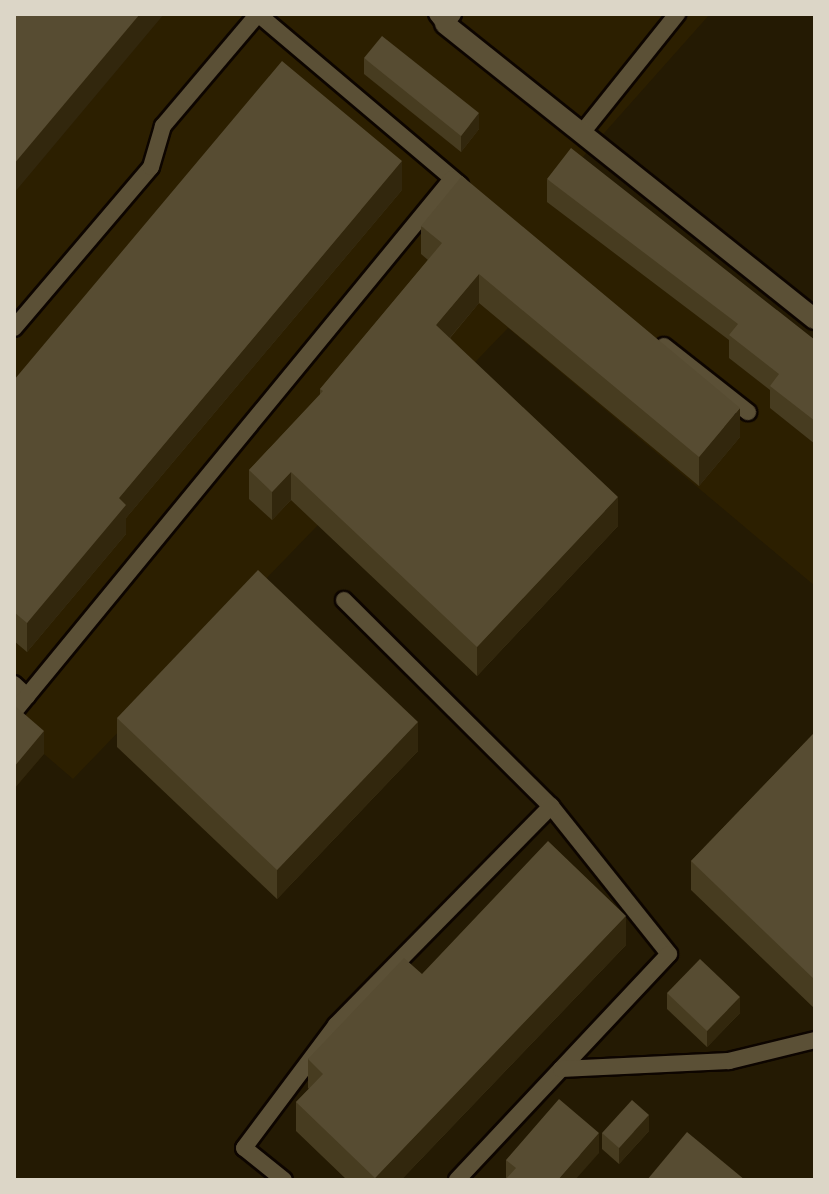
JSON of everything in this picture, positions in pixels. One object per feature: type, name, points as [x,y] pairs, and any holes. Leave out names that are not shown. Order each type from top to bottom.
[{"type":"street","points":[[445,17],[581,134],[815,319]]},
{"type":"lane","points":[[14,328],[151,167],[163,126],[258,14],[477,198]]},
{"type":"lane","points":[[581,134],[677,14]]},
{"type":"lane","points":[[14,712],[452,179]]},
{"type":"lane","points":[[649,334],[748,412]]},
{"type":"lane","points":[[344,600],[551,806],[669,954],[457,1180]]},
{"type":"lane","points":[[14,684],[27,696]]},
{"type":"lane","points":[[284,1180],[244,1148],[336,1025],[551,806]]},
{"type":"lane","points":[[561,1069],[729,1061],[815,1040]]},
{"type":"shaded area","points":[[14,14],[710,14],[574,167],[815,356],[815,586],[508,328],[73,779],[44,754],[14,789]]},
{"type":"building","points":[[14,14],[140,14],[14,164]]},
{"type":"building","points":[[382,36],[479,113],[461,136],[364,58]]},
{"type":"building","points":[[282,61],[402,161],[119,498],[126,505],[27,623],[14,612],[14,380]]},
{"type":"building","points":[[571,148],[815,340],[815,421],[770,386],[779,374],[729,335],[738,324],[547,179]]},
{"type":"building","points":[[462,176],[740,408],[699,457],[479,274],[436,325],[618,497],[477,647],[291,472],[272,492],[249,470],[323,391],[320,389],[442,243],[421,226]]},
{"type":"building","points":[[258,570],[418,722],[277,870],[117,718]]},
{"type":"building","points":[[14,705],[44,731],[14,767]]},
{"type":"building","points":[[815,732],[815,980],[691,861]]},
{"type":"building","points":[[548,841],[626,916],[375,1178],[296,1102],[323,1074],[308,1059],[404,958],[422,974]]},
{"type":"building","points":[[700,959],[740,997],[707,1031],[667,993]]},
{"type":"building","points":[[559,1099],[599,1133],[558,1180],[505,1180],[516,1168],[506,1160]]},
{"type":"building","points":[[632,1100],[649,1115],[619,1148],[602,1133]]},
{"type":"building","points":[[687,1132],[745,1180],[647,1180]]}]
